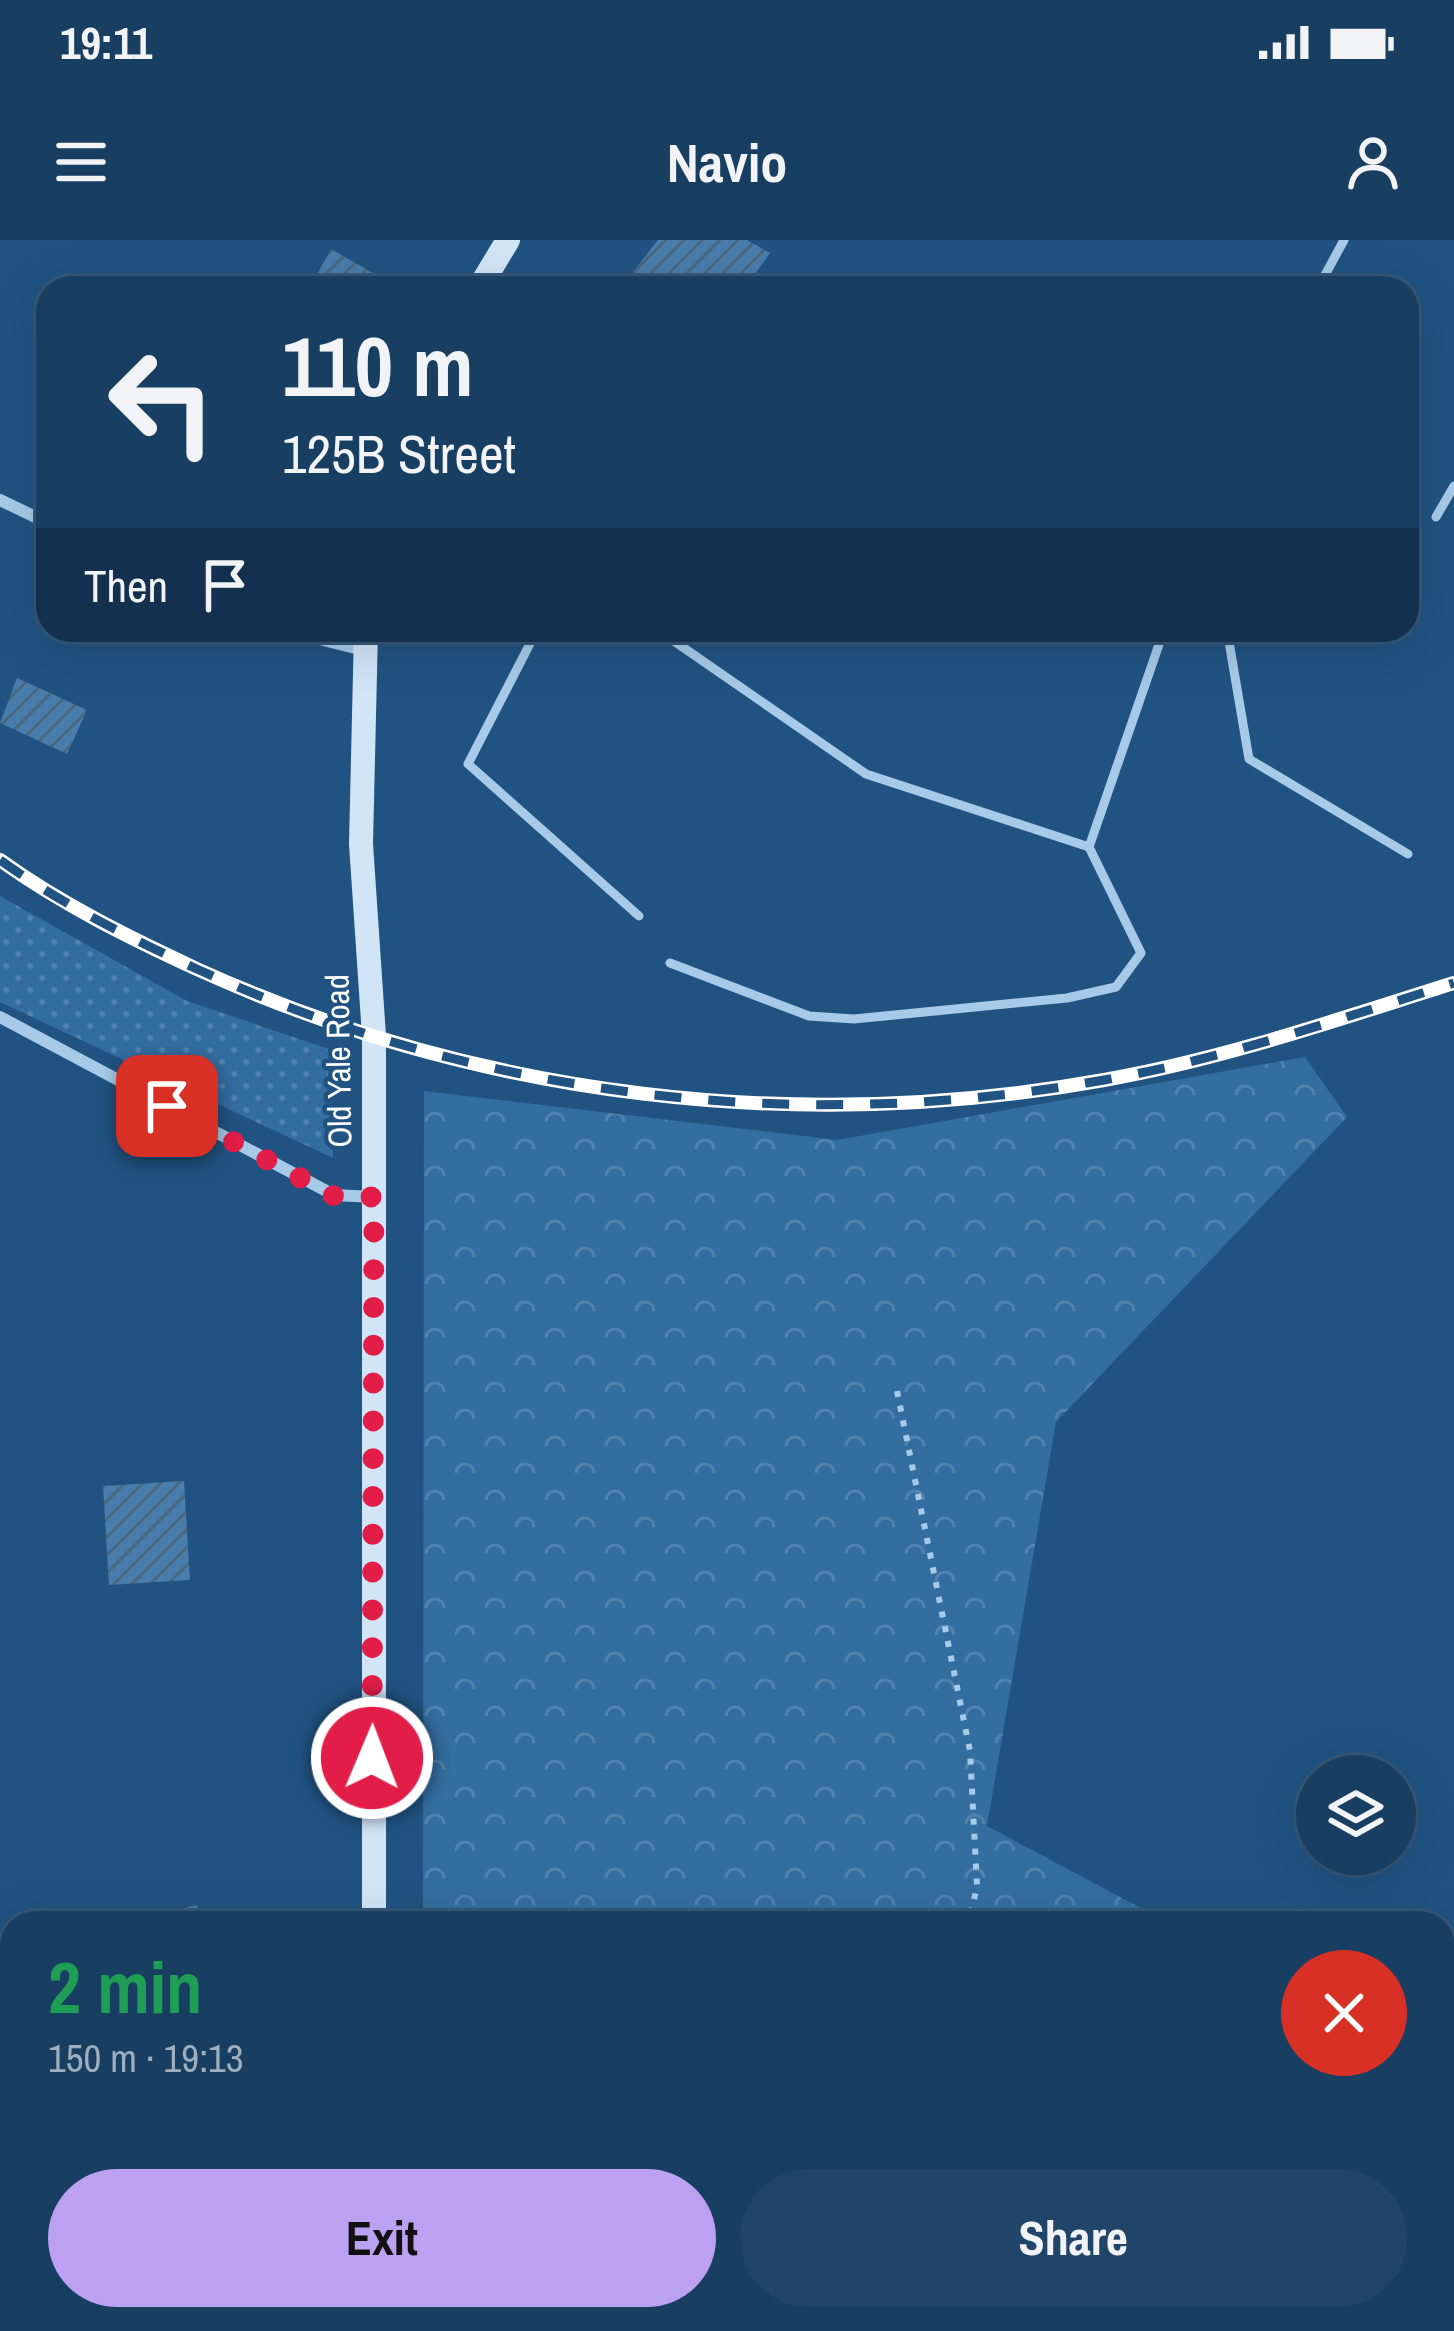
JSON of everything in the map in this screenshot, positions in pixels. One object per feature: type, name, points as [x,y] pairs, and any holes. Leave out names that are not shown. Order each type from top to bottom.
[{"type":"main road","points":[[486,276],[508,240]]},
{"type":"main road","name":"Old Yale Road","points":[[364,642],[361,844],[374,1036],[374,1911]]},
{"type":"street","points":[[0,500],[36,517]]},
{"type":"street","points":[[0,1017],[334,1196],[374,1197]]},
{"type":"lane","points":[[1324,276],[1344,240]]},
{"type":"lane","points":[[1436,517],[1454,486]]},
{"type":"lane","points":[[531,642],[467,764],[639,916]]},
{"type":"lane","points":[[675,642],[866,774],[1089,847]]},
{"type":"lane","points":[[670,963],[809,1016],[854,1018],[1067,998],[1116,987],[1141,953],[1089,847],[1160,642]]},
{"type":"lane","points":[[1229,642],[1249,759],[1408,854]]},
{"type":"path","points":[[897,1391],[970,1751],[977,1886],[972,1911]]},
{"type":"green space","points":[[0,896],[187,1001],[332,1050],[333,1158],[0,1002]]},
{"type":"green space","points":[[1305,1057],[1347,1117],[1056,1422],[987,1826],[1146,1911],[423,1911],[424,1091],[837,1140]]},
{"type":"building","points":[[658,240],[747,240],[770,253],[754,276],[642,276],[633,272]]},
{"type":"building","points":[[331,249],[378,276],[316,276]]},
{"type":"building","points":[[17,678],[87,710],[67,754],[0,723]]},
{"type":"building","points":[[184,1481],[190,1580],[109,1585],[103,1486]]},
{"type":"railway","points":[[0,860],[122,933],[307,1014],[417,1049],[529,1076],[643,1094],[758,1103],[873,1104],[989,1096],[1104,1080],[1193,1061],[1454,983]]},
{"type":"route","points":[[167,1106],[334,1196],[374,1197],[372,1758]]}]
